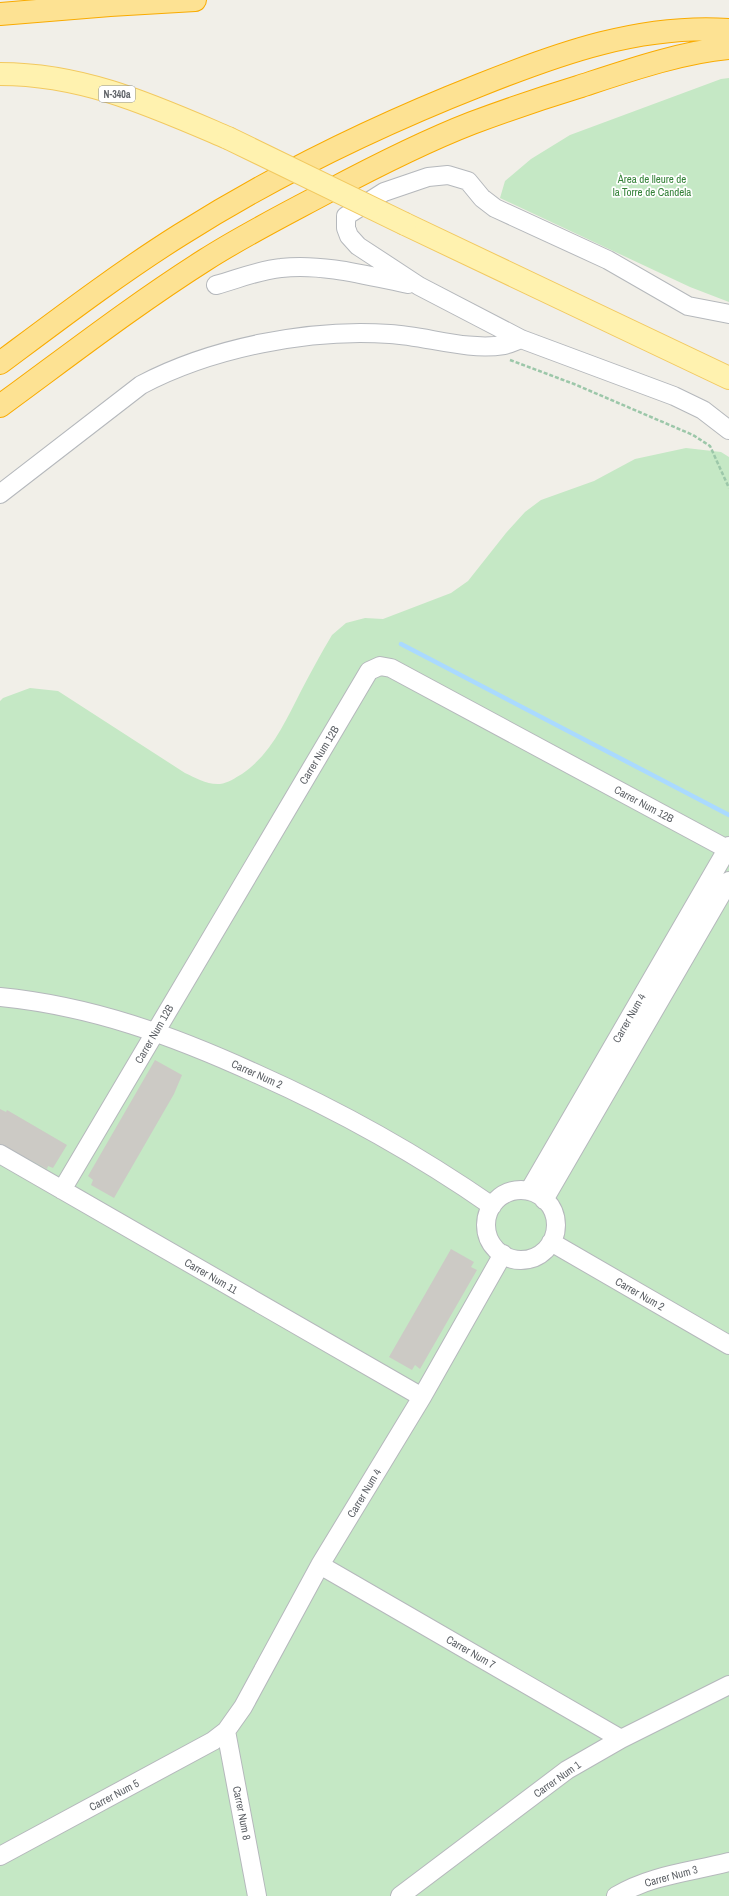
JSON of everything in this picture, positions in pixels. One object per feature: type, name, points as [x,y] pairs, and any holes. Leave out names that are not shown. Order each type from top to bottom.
[{"type":"highway","points":[[0,13],[195,0]]},
{"type":"highway","points":[[0,363],[88,297],[180,235],[317,157],[418,109],[530,65],[631,35],[694,29],[729,30]]},
{"type":"highway","points":[[0,406],[111,324],[204,261],[274,220],[366,172],[472,123],[528,103],[609,77],[686,56],[729,48]]},
{"type":"main road","name":"N-340a","points":[[0,74],[21,74],[61,78],[111,91],[156,107],[228,138],[729,378]]},
{"type":"street","points":[[729,314],[688,306],[608,260],[495,208],[482,198],[468,181],[448,175],[428,177],[384,192],[346,216],[346,228],[349,236],[358,246],[419,286],[521,339],[674,396],[703,410],[729,430]]},
{"type":"street","points":[[216,285],[259,272],[282,268],[319,268],[419,286]]},
{"type":"street","points":[[0,494],[141,385],[165,372],[217,355],[281,340],[341,332],[389,334],[466,345],[505,345],[521,339]]},
{"type":"street","name":"Carrer Num 12B","points":[[62,1190],[369,671],[380,666],[391,668],[728,848]]},
{"type":"street","name":"Carrer Num 4","points":[[537,1195],[728,848]]},
{"type":"street","name":"Carrer Num 4","points":[[537,1195],[729,881]]},
{"type":"street","name":"Carrer Num 2","points":[[0,997],[31,1000],[113,1018],[223,1058],[315,1100],[423,1160],[492,1206]]},
{"type":"street","name":"Carrer Num 11","points":[[0,1154],[422,1397]]},
{"type":"street","points":[[517,1190],[537,1195],[553,1212],[556,1223],[551,1242],[542,1253],[532,1258],[520,1260],[503,1254],[491,1243],[487,1232],[486,1221],[492,1206],[496,1200],[517,1190]]},
{"type":"street","name":"Carrer Num 2","points":[[551,1242],[729,1345]]},
{"type":"street","name":"Carrer Num 4","points":[[226,1731],[243,1707],[320,1566],[422,1397],[503,1254]]},
{"type":"street","name":"Carrer Num 7","points":[[320,1566],[621,1739]]},
{"type":"street","name":"Carrer Num 1","points":[[400,1896],[567,1770],[621,1739],[729,1685]]},
{"type":"street","name":"Carrer Num 5","points":[[0,1856],[213,1741],[226,1731]]},
{"type":"street","name":"Carrer Num 8","points":[[226,1731],[257,1896]]},
{"type":"street","name":"Carrer Num 3","points":[[616,1896],[626,1890],[655,1878],[729,1862]]},
{"type":"path","points":[[486,345],[512,361],[574,384],[693,435],[710,446],[729,488]]},
{"type":"green space","name":"Àrea de lleure de la Torre de Candela","points":[[729,78],[729,302],[690,287],[500,198],[505,181],[531,159],[570,135],[721,79]]},
{"type":"green space","points":[[686,448],[721,452],[729,457],[729,1896],[0,1896],[0,701],[3,698],[30,688],[58,691],[185,773],[202,781],[215,784],[226,783],[242,774],[252,766],[270,747],[332,635],[346,623],[365,618],[383,619],[451,593],[468,581],[506,533],[525,512],[541,500],[594,481],[635,459]]},
{"type":"building","points":[[155,1060],[182,1075],[174,1094],[114,1198],[91,1185],[93,1180],[88,1176]]},
{"type":"building","points":[[0,1109],[6,1112],[7,1110],[67,1145],[53,1168],[48,1166],[47,1169],[0,1144]]},
{"type":"building","points":[[451,1249],[474,1262],[471,1267],[477,1270],[420,1369],[415,1365],[412,1370],[389,1357]]},
{"type":"waterway","points":[[401,644],[729,815]]}]
